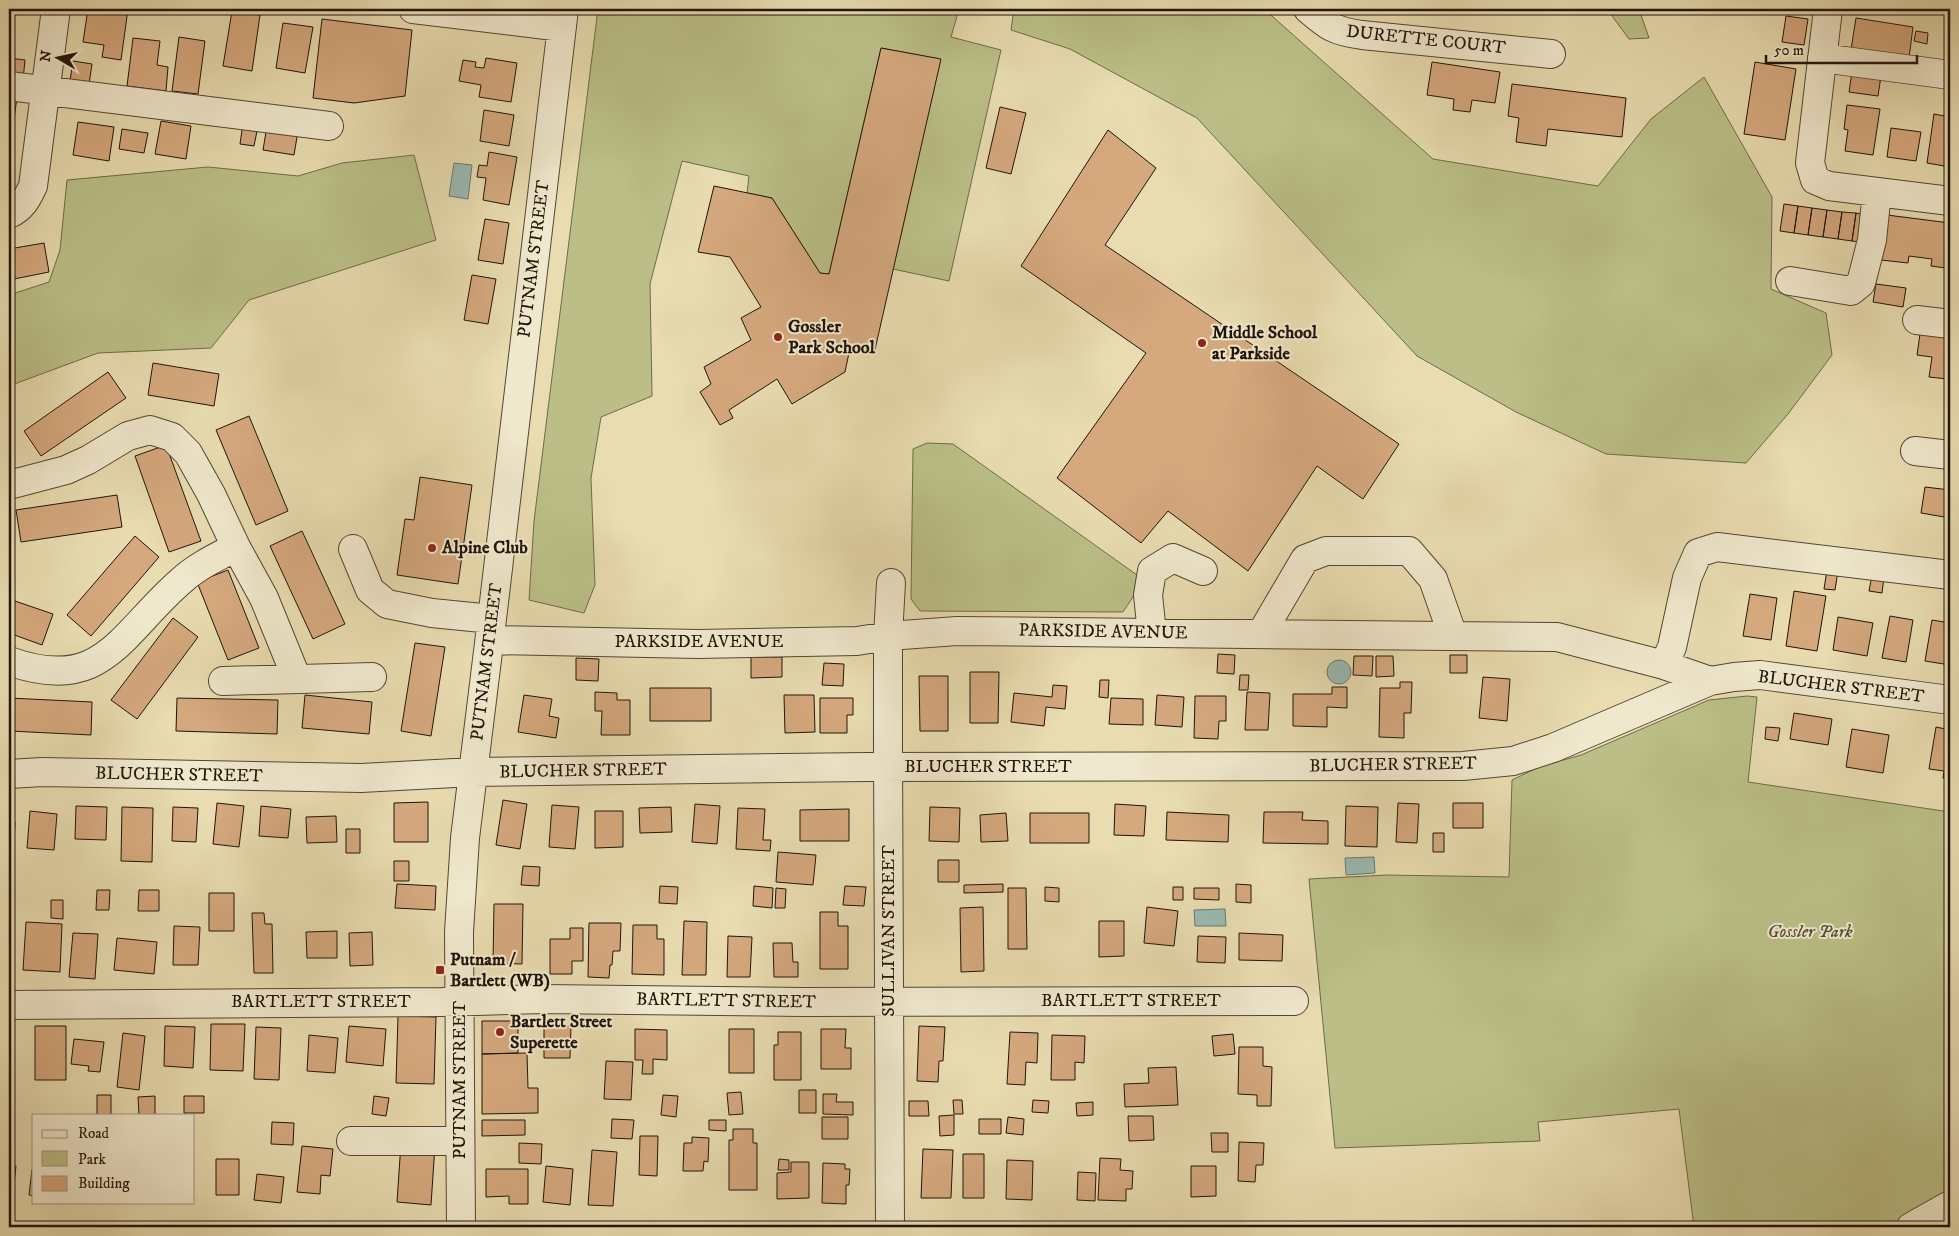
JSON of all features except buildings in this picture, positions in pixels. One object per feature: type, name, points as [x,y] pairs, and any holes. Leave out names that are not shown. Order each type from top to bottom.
[{"type":"street","points":[[9,214],[18,210],[27,200],[32,186],[56,9]]},
{"type":"street","points":[[412,9],[563,18]]},
{"type":"street","name":"DURETTE COURT","points":[[1308,9],[1326,25],[1339,32],[1551,54]]},
{"type":"street","points":[[1828,9],[1810,163],[1815,180],[1829,186],[1950,201]]},
{"type":"street","name":"PUTNAM STREET","points":[[462,1227],[459,923],[464,838],[491,629],[563,18]]},
{"type":"street","points":[[1822,58],[1950,75]]},
{"type":"street","points":[[9,86],[329,126]]},
{"type":"street","points":[[1790,281],[1851,291],[1861,283],[1872,240],[1878,192]]},
{"type":"street","points":[[1917,320],[1950,324]]},
{"type":"street","points":[[9,485],[66,470],[88,460],[128,436],[150,430],[172,437],[188,454],[212,494],[236,547],[264,598],[297,679]]},
{"type":"street","points":[[1916,450],[1950,455]]},
{"type":"street","points":[[9,661],[28,668],[51,672],[74,670],[96,663],[115,648],[181,580],[199,566],[236,547]]},
{"type":"street","points":[[1664,665],[1672,647],[1687,578],[1698,553],[1717,547],[1950,575]]},
{"type":"street","name":"PARKSIDE AVENUE","points":[[353,548],[370,590],[388,604],[432,613],[491,629],[698,644],[857,641],[888,636],[957,631],[1557,637],[1664,665],[1710,681]]},
{"type":"street","points":[[1261,634],[1305,559],[1326,551],[1409,551],[1433,579],[1453,636]]},
{"type":"street","points":[[1152,633],[1148,595],[1152,570],[1173,558],[1203,571]]},
{"type":"street","name":"SULLIVAN STREET","points":[[890,1227],[888,636],[891,582]]},
{"type":"street","name":"BLUCHER STREET","points":[[9,774],[42,772],[361,778],[473,772],[888,767],[1463,766],[1513,760],[1553,748],[1710,681],[1734,677],[1760,675],[1950,700]]},
{"type":"street","points":[[223,681],[372,677]]},
{"type":"street","name":"BARTLETT STREET","points":[[9,1006],[542,999],[803,1002],[1294,1001]]},
{"type":"street","points":[[351,1141],[460,1141]]},
{"type":"street","points":[[1911,1227],[1950,1205]]},
{"type":"green space","points":[[598,9],[959,9],[951,37],[1001,50],[949,281],[893,269],[940,59],[881,48],[829,274],[820,273],[772,198],[747,193],[749,176],[682,161],[650,284],[652,396],[601,417],[591,478],[595,585],[584,613],[529,600],[534,521]]},
{"type":"green space","points":[[1014,9],[1264,9],[1433,159],[1598,186],[1651,119],[1704,77],[1772,197],[1771,289],[1826,313],[1832,355],[1788,414],[1746,463],[1606,454],[1516,412],[1417,356],[1197,118],[1070,49],[1011,30]]},
{"type":"green space","points":[[1607,9],[1639,9],[1649,38],[1629,39]]},
{"type":"green space","points":[[414,155],[436,240],[249,300],[211,348],[98,353],[9,386],[9,295],[49,282],[60,250],[67,180],[208,167],[298,176],[342,163]]},
{"type":"green space","points":[[927,443],[953,444],[1144,580],[1123,612],[920,611],[911,599],[913,449]]},
{"type":"green space","name":"Gossler Park","points":[[1747,696],[1757,697],[1748,782],[1950,812],[1950,1227],[1694,1227],[1679,1109],[1538,1122],[1540,1141],[1335,1148],[1309,879],[1387,875],[1509,877],[1512,780],[1539,767],[1581,755],[1709,700]]},
{"type":"water","points":[[454,163],[472,165],[468,199],[449,196]]},
{"type":"water","points":[[1339,660],[1348,663],[1351,672],[1348,681],[1339,684],[1330,681],[1327,672],[1330,663]]},
{"type":"water","points":[[1374,857],[1375,873],[1346,875],[1345,858]]},
{"type":"water","points":[[1225,909],[1226,926],[1195,926],[1194,910]]},
{"type":"place","name":"Gossler Park School","points":[[778,337]]},
{"type":"place","name":"Middle School at Parkside","points":[[1202,343]]},
{"type":"place","name":"Alpine Club","points":[[432,548]]},
{"type":"place","name":"Putnam / Bartlett (WB)","points":[[440,970]]},
{"type":"place","name":"Bartlett Street Superette","points":[[500,1032]]}]
